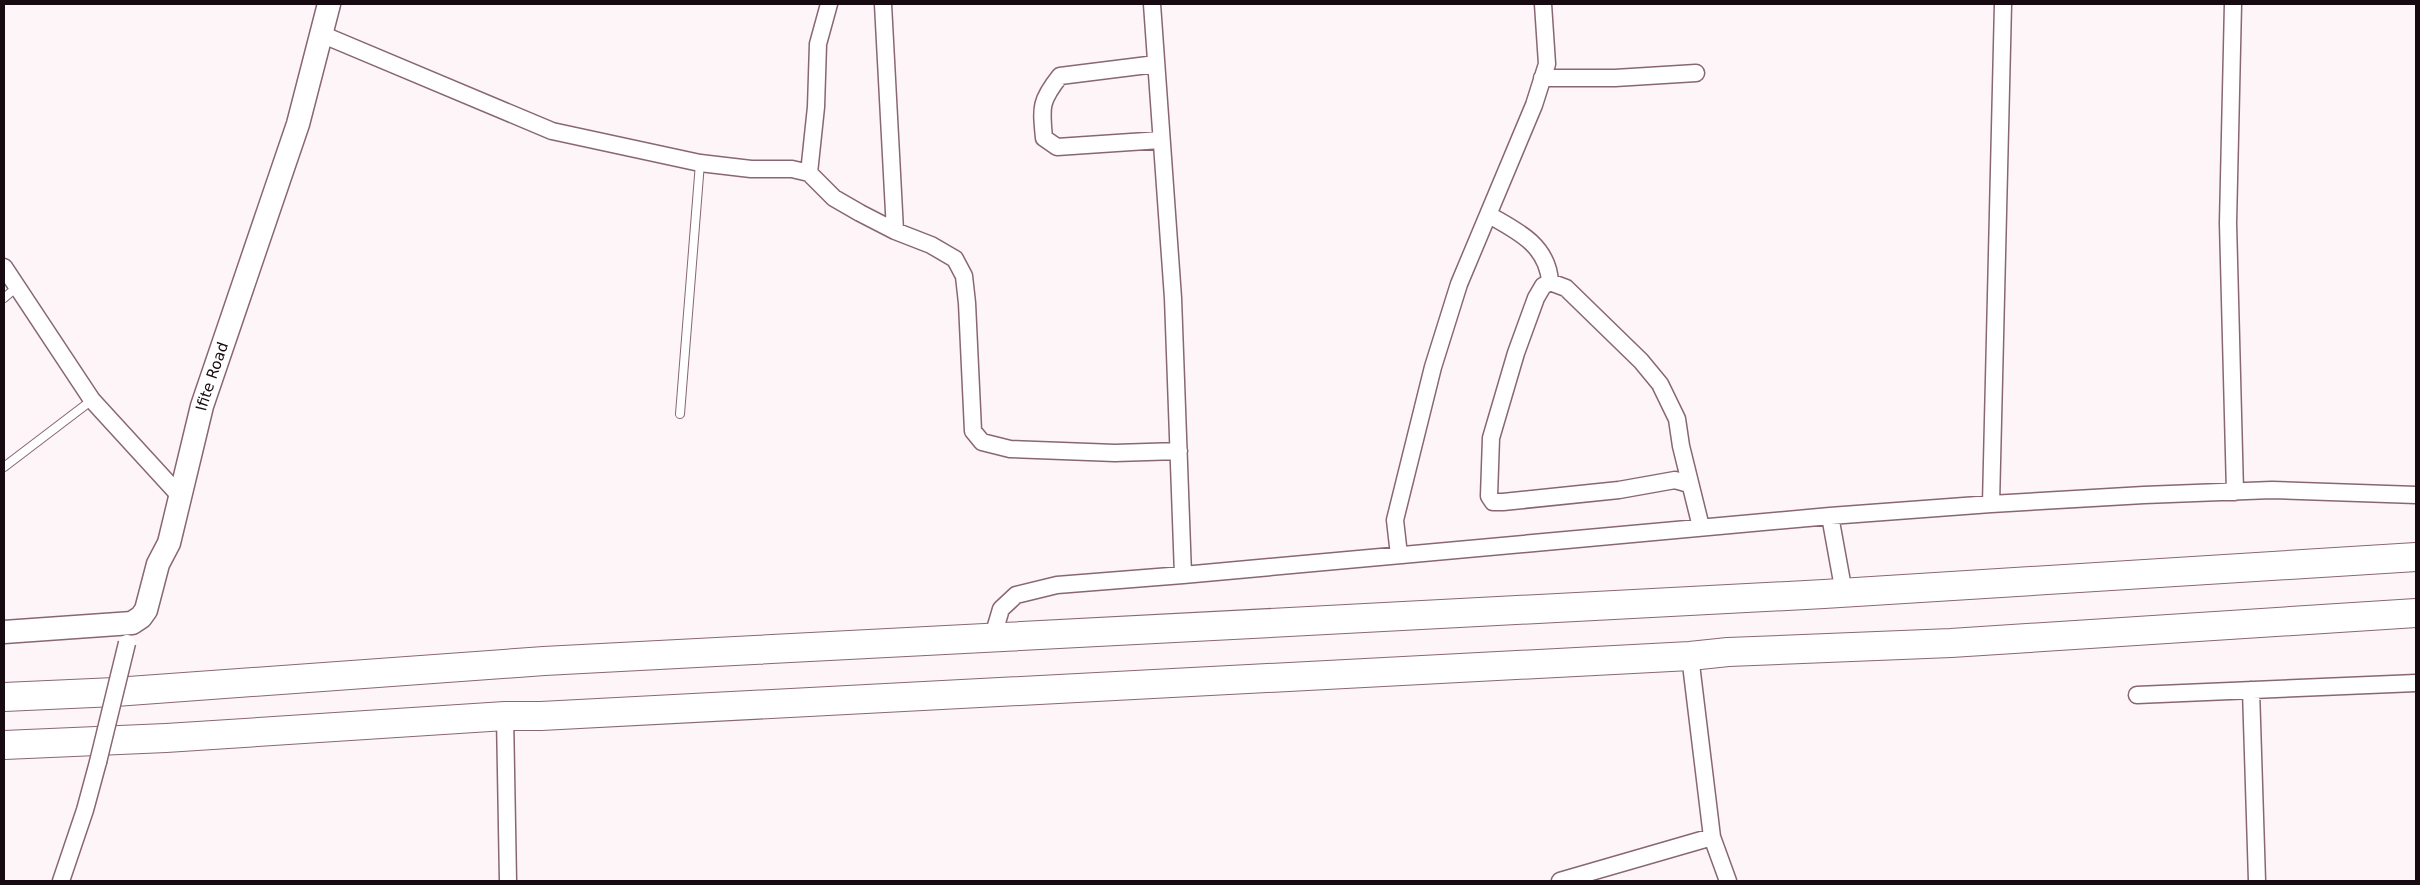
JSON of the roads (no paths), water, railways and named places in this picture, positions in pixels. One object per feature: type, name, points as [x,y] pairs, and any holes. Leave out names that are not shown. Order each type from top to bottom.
[{"type":"highway","points":[[4,697],[114,692],[554,660],[1844,592],[2416,557]]},
{"type":"highway","points":[[4,745],[166,738],[505,716],[541,716],[1690,656],[1728,652],[1951,643],[2416,613]]},
{"type":"street","name":"Ifite Road","points":[[130,633],[146,610],[158,564],[169,543],[179,495],[202,406],[298,124],[329,4]]},
{"type":"street","points":[[809,173],[816,107],[818,44],[828,4]]},
{"type":"street","points":[[884,4],[895,231]]},
{"type":"street","points":[[1152,4],[1173,298],[1183,575]]},
{"type":"street","points":[[1400,555],[1395,520],[1433,367],[1458,284],[1489,215],[1534,105],[1547,64],[1543,4]]},
{"type":"street","points":[[1991,504],[2003,4]]},
{"type":"street","points":[[2232,4],[2228,223],[2235,492]]},
{"type":"street","points":[[321,34],[552,131],[700,163],[751,169],[792,169],[809,173],[834,198],[895,231],[931,245],[954,259],[964,276],[973,431],[982,442],[1010,449],[1029,450],[1115,453],[1179,451]]},
{"type":"street","points":[[1156,64],[1060,76],[1045,95],[1042,116],[1044,138],[1057,147],[1162,140]]},
{"type":"street","points":[[1542,78],[1614,78],[1696,73]]},
{"type":"street","points":[[1489,215],[1512,228],[1544,256],[1549,269],[1550,282]]},
{"type":"street","points":[[4,267],[92,400],[179,495]]},
{"type":"street","points":[[1550,282],[1566,288],[1641,361],[1660,384],[1677,419],[1689,484],[1701,527]]},
{"type":"street","points":[[1550,282],[1543,286],[1536,298],[1516,353],[1491,438],[1488,496],[1494,502],[1503,502],[1619,490],[1675,480],[1689,484]]},
{"type":"street","points":[[993,636],[1001,609],[1016,595],[1057,585],[1701,527],[1991,504],[2272,490],[2416,495]]},
{"type":"street","points":[[1830,516],[1844,592]]},
{"type":"street","points":[[4,632],[130,633],[85,810],[62,881]]},
{"type":"street","points":[[1690,656],[1712,837],[1728,881]]},
{"type":"street","points":[[2137,695],[2416,683]]},
{"type":"street","points":[[2251,690],[2257,881]]},
{"type":"street","points":[[505,716],[508,881]]},
{"type":"street","points":[[1560,881],[1589,878],[1712,837]]},
{"type":"lane","points":[[680,414],[700,163]]},
{"type":"lane","points":[[4,298],[18,286]]},
{"type":"lane","points":[[4,466],[92,400]]}]
